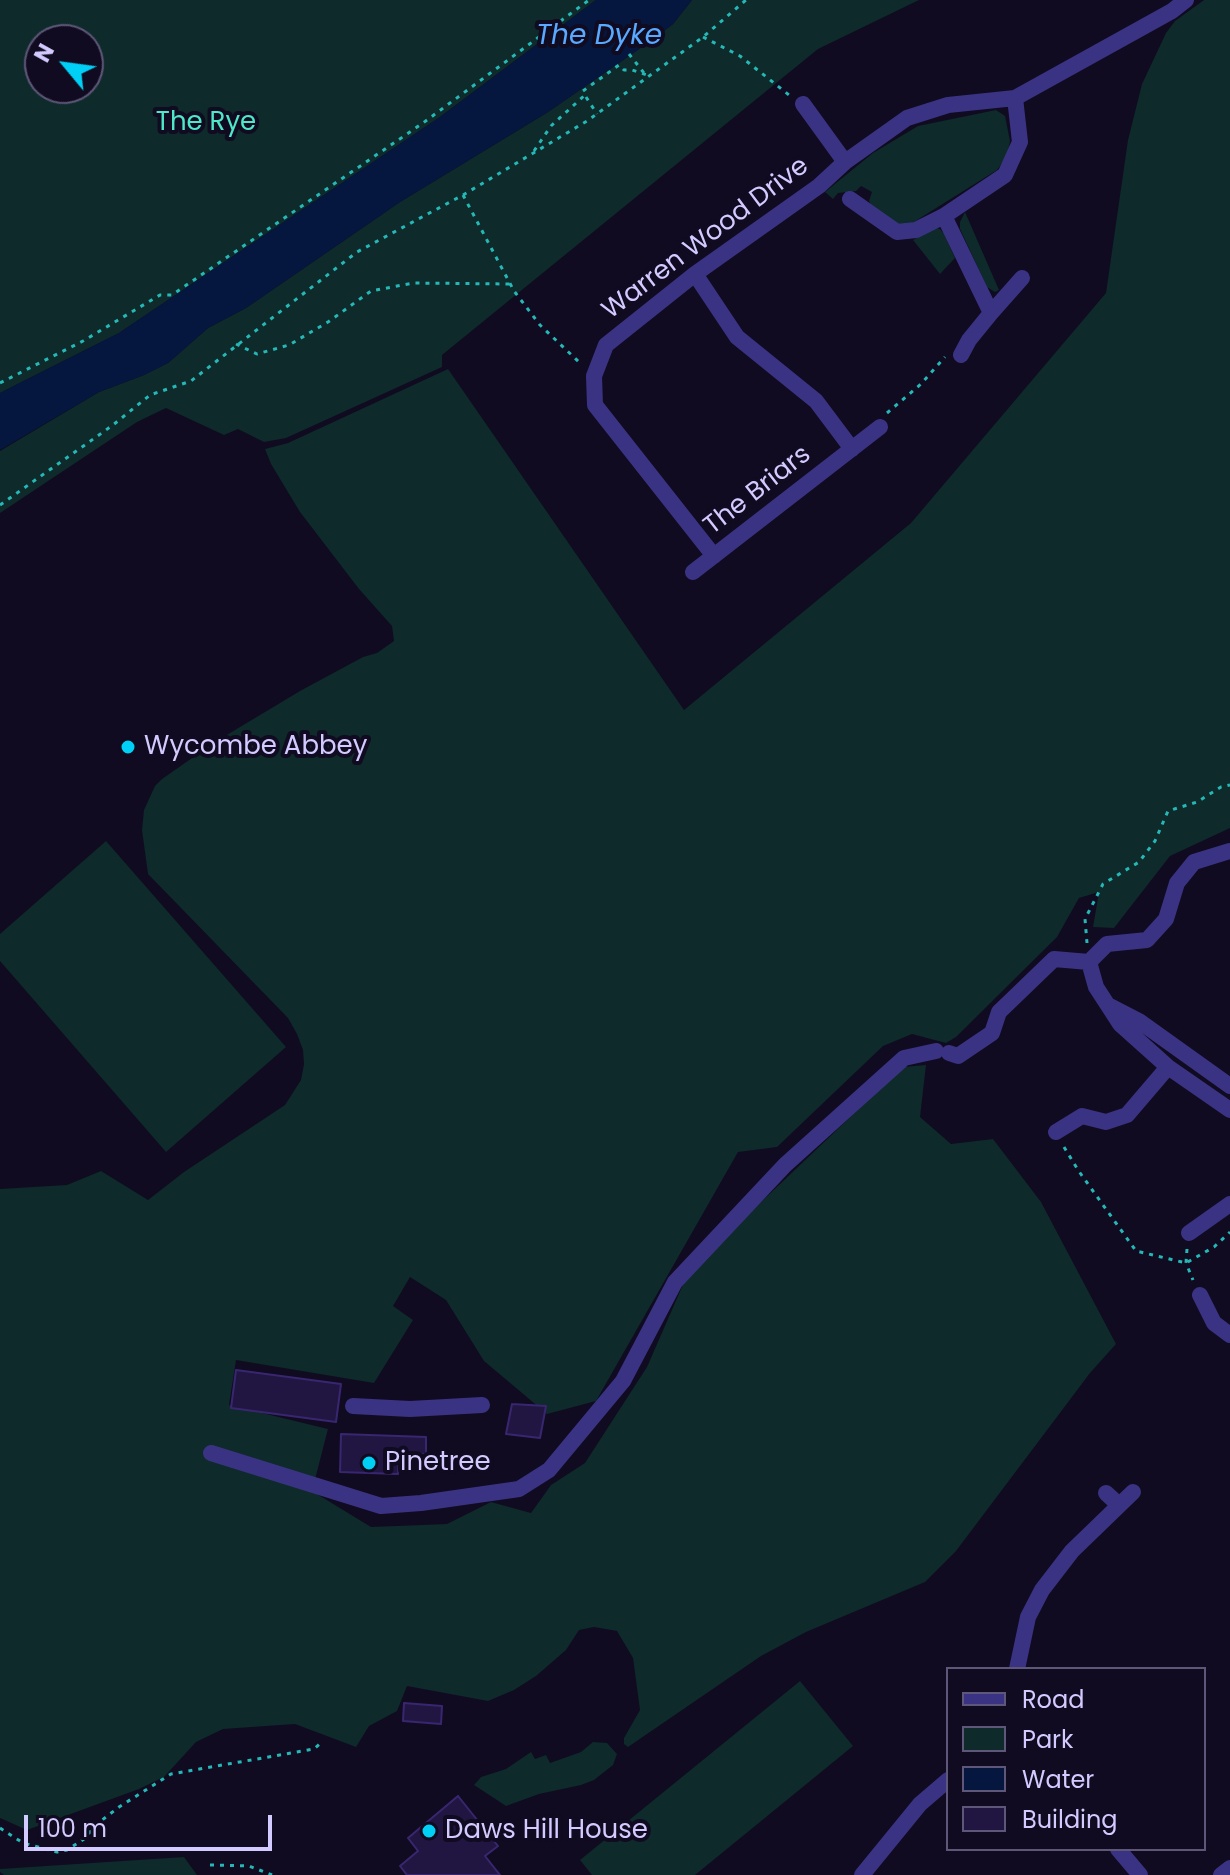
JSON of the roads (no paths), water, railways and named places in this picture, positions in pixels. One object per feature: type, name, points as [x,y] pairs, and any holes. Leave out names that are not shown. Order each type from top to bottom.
[{"type":"street","name":"Warren Wood Drive","points":[[714,556],[595,405],[594,376],[606,345],[695,274],[819,186],[845,162],[907,118],[948,105],[1015,98],[1172,11],[1186,0]]},
{"type":"street","points":[[850,199],[897,232],[916,230],[944,216],[1005,175],[1020,142],[1015,98]]},
{"type":"street","name":"Warren Wood Drive","points":[[803,104],[845,162]]},
{"type":"street","points":[[944,216],[991,313]]},
{"type":"street","name":"The Briars","points":[[695,274],[737,337],[816,401],[852,449]]},
{"type":"street","points":[[965,348],[1022,278]]},
{"type":"street","name":"The Briars","points":[[693,572],[880,427]]},
{"type":"street","points":[[211,1453],[381,1506],[519,1489],[549,1470],[623,1381],[675,1282],[785,1165],[904,1058],[942,1052],[958,1056],[992,1033],[999,1012],[1054,959],[1089,962],[1107,944],[1147,940],[1166,919],[1177,883],[1194,862],[1230,851]]},
{"type":"street","points":[[1089,962],[1096,987],[1120,1024],[1168,1067],[1230,1110]]},
{"type":"street","points":[[1108,1006],[1139,1021],[1230,1086]]},
{"type":"street","points":[[1056,1132],[1082,1116],[1106,1122],[1127,1115],[1168,1067]]},
{"type":"street","points":[[1189,1233],[1230,1204]]},
{"type":"street","points":[[1200,1295],[1214,1323],[1230,1335]]},
{"type":"street","points":[[353,1406],[410,1409],[482,1405]]},
{"type":"street","points":[[1017,1667],[1028,1617],[1042,1590],[1072,1551],[1133,1492]]},
{"type":"street","points":[[1106,1493],[1119,1505]]},
{"type":"street","points":[[862,1875],[920,1804],[946,1782]]},
{"type":"street","points":[[1120,1851],[1140,1875]]},
{"type":"street","points":[[1221,1875],[1230,1868]]},
{"type":"water","name":"The Dyke","points":[[596,0],[692,0],[673,24],[655,38],[548,112],[400,202],[246,308],[208,328],[168,363],[99,392],[0,450],[0,393],[119,333],[440,117]]},
{"type":"place","name":"Wycombe Abbey","points":[[128,747]]},
{"type":"place","name":"Pinetree","points":[[369,1463]]},
{"type":"place","name":"Daws Hill House","points":[[429,1831]]},
{"type":"park label","name":"The Rye","points":[[206,123]]}]
